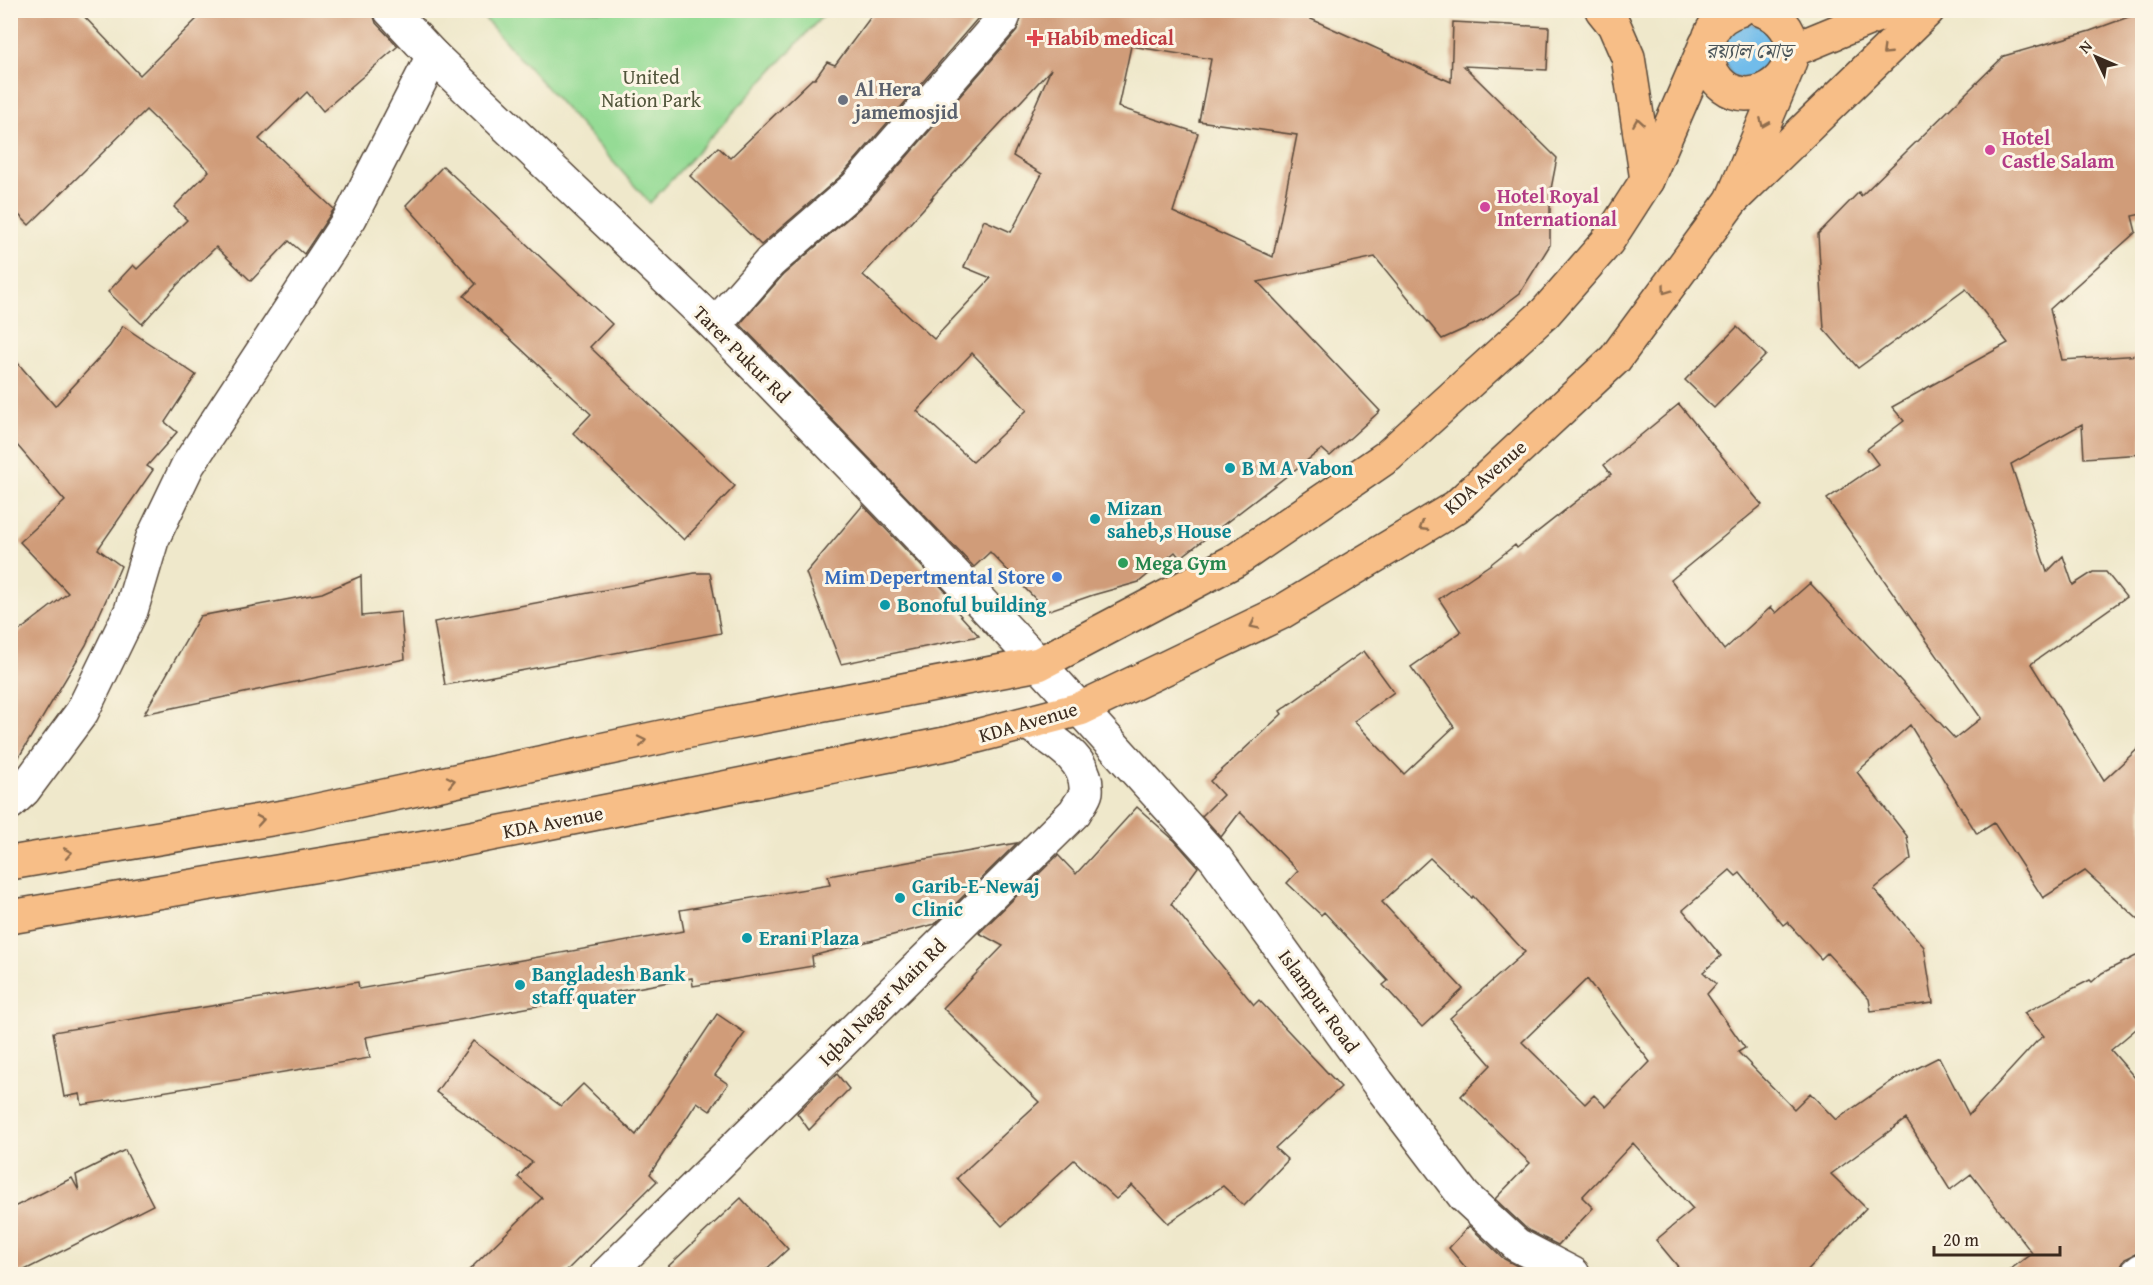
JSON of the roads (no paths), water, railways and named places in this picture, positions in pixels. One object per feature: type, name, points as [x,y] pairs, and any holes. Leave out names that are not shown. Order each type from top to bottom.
[{"type":"main road","points":[[1602,10],[1614,25],[1628,57],[1647,180]]},
{"type":"main road","points":[[10,863],[295,815],[699,729],[1039,664],[1236,560],[1388,456],[1545,313],[1607,242],[1647,180],[1706,44],[1717,24],[1732,12],[1739,10]]},
{"type":"main road","points":[[1762,10],[1780,19],[1790,34],[1790,59]]},
{"type":"main road","points":[[1706,44],[1708,64],[1718,82],[1735,92],[1755,93],[1773,84],[1790,59],[1890,10]]},
{"type":"main road","points":[[1732,200],[1928,10]]},
{"type":"main road","name":"KDA Avenue","points":[[10,917],[432,846],[950,743],[1080,709],[1280,613],[1456,507],[1615,359],[1732,200],[1790,59]]},
{"type":"street","name":"Tarer Pukur Rd","points":[[390,10],[433,56],[715,325],[893,509],[1080,709]]},
{"type":"street","points":[[715,325],[770,262],[855,188],[1002,20],[1006,10]]},
{"type":"street","points":[[10,803],[24,790],[82,712],[131,611],[152,540],[188,465],[350,218],[433,56]]},
{"type":"street","name":"Islampur Road","points":[[1080,709],[1216,859],[1378,1083],[1464,1196],[1517,1245],[1573,1275]]},
{"type":"street","name":"Iqbal Nagar Main Rd","points":[[607,1275],[1075,812],[1086,793],[1084,776],[1067,749],[1029,724]]},
{"type":"street","points":[[2137,1275],[2142,1270]]},
{"type":"water","name":"রয়্যাল মোড়","points":[[1743,23],[1753,24],[1769,32],[1777,45],[1774,62],[1766,71],[1752,80],[1731,76],[1721,51],[1723,41]]},
{"type":"place","name":"Habib medical","points":[[1035,38]]},
{"type":"place","name":"Al Hera jamemosjid","points":[[843,100]]},
{"type":"place","name":"Hotel Castle Salam","points":[[1990,150]]},
{"type":"place","name":"Hotel Royal International","points":[[1485,207]]},
{"type":"place","name":"B M A Vabon","points":[[1230,468]]},
{"type":"place","name":"Mizan saheb,s House","points":[[1095,519]]},
{"type":"place","name":"Mega Gym","points":[[1123,563]]},
{"type":"place","name":"Mim Depertmental Store","points":[[1057,577]]},
{"type":"place","name":"Bonoful building","points":[[885,605]]},
{"type":"place","name":"Garib-E-Newaj Clinic","points":[[900,898]]},
{"type":"place","name":"Erani Plaza","points":[[747,938]]},
{"type":"place","name":"Bangladesh Bank staff quater","points":[[520,985]]},
{"type":"park label","name":"United Nation Park","points":[[651,88]]}]
